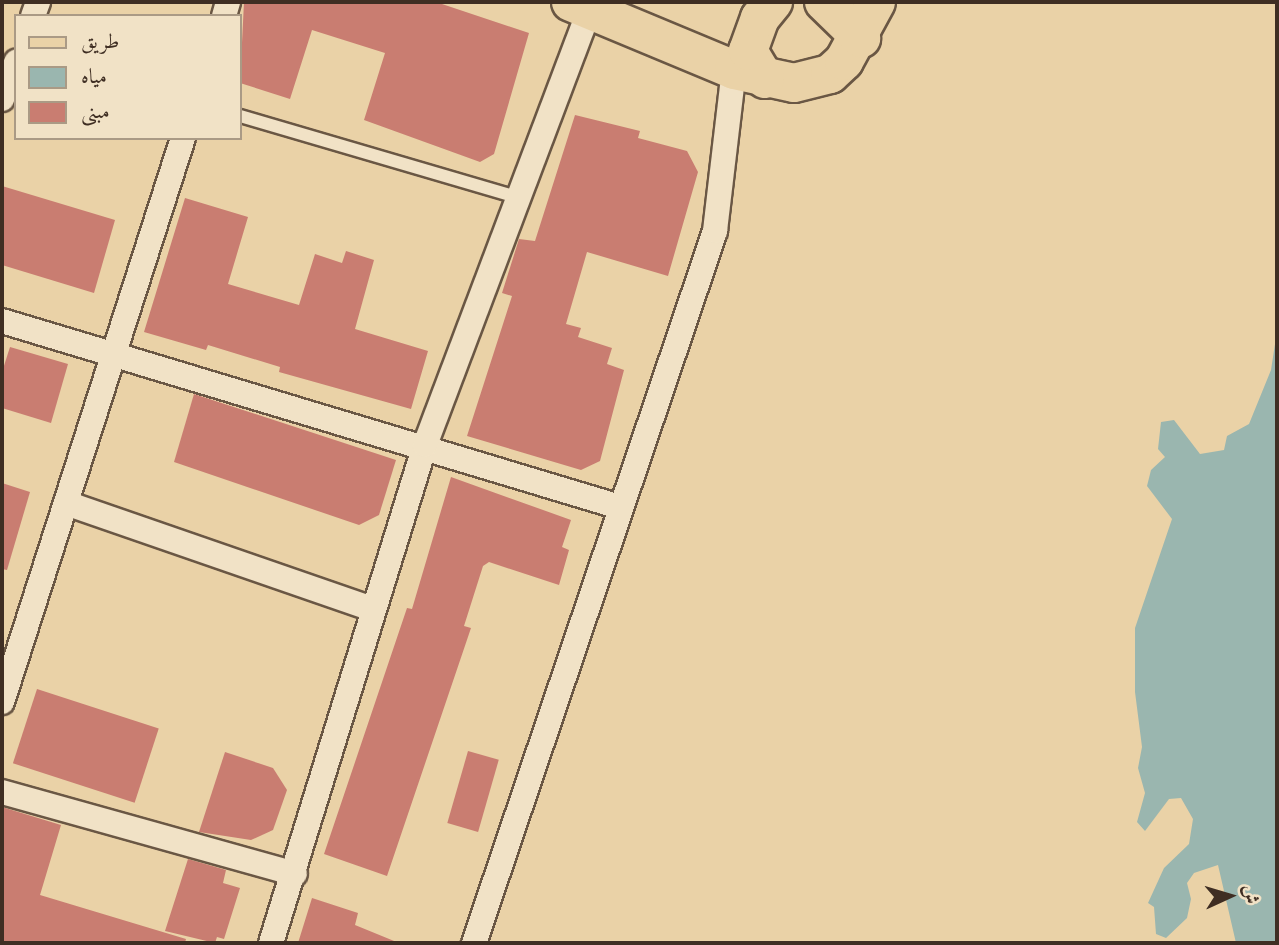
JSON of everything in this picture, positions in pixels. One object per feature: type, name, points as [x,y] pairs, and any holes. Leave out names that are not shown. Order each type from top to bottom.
[{"type":"main road","points":[[749,74],[748,51],[760,18],[773,2]]},
{"type":"main road","points":[[824,2],[861,38]]},
{"type":"main road","points":[[581,5],[749,74],[794,83],[830,74],[861,38],[876,2]]},
{"type":"street","points":[[271,943],[295,874],[372,609],[425,445],[520,198],[581,5]]},
{"type":"street","points":[[2,99],[14,67]]},
{"type":"street","points":[[474,943],[715,232],[749,74]]},
{"type":"street","points":[[2,702],[182,140]]},
{"type":"street","points":[[2,320],[425,445],[620,507]]},
{"type":"street","points":[[66,503],[372,609]]},
{"type":"street","points":[[2,792],[295,874]]},
{"type":"lane","points":[[242,117],[520,198]]},
{"type":"water","points":[[1277,331],[1277,943],[1236,943],[1218,865],[1194,873],[1187,883],[1191,899],[1187,918],[1166,938],[1156,934],[1154,907],[1148,903],[1164,868],[1189,844],[1193,819],[1181,798],[1169,799],[1145,831],[1137,822],[1145,793],[1138,768],[1142,747],[1135,692],[1135,628],[1172,519],[1147,486],[1151,470],[1165,457],[1158,449],[1161,422],[1174,420],[1200,454],[1224,450],[1227,436],[1249,424],[1271,370]]},
{"type":"building","points":[[244,2],[436,2],[529,33],[494,154],[480,162],[364,120],[385,53],[312,30],[290,99],[242,84]]},
{"type":"building","points":[[575,115],[640,131],[638,138],[687,151],[698,172],[668,276],[587,252],[566,324],[581,328],[578,337],[612,348],[607,364],[624,370],[600,461],[581,470],[467,436],[512,296],[502,293],[519,239],[535,241]]},
{"type":"building","points":[[2,186],[115,220],[94,293],[2,265]]},
{"type":"building","points":[[185,198],[248,217],[228,284],[299,305],[315,254],[342,263],[346,251],[374,260],[355,329],[428,351],[411,409],[279,372],[280,367],[208,345],[206,350],[144,332]]},
{"type":"building","points":[[10,347],[68,364],[51,423],[2,408],[2,372]]},
{"type":"building","points":[[194,394],[396,460],[379,515],[359,525],[174,462]]},
{"type":"building","points":[[451,477],[571,520],[562,547],[569,550],[559,585],[489,562],[483,566],[464,626],[471,628],[387,876],[324,854],[407,608],[412,609]]},
{"type":"building","points":[[2,483],[30,492],[7,570],[2,569]]},
{"type":"building","points":[[37,689],[159,729],[135,803],[13,763]]},
{"type":"building","points":[[468,751],[499,760],[478,832],[447,823]]},
{"type":"building","points":[[225,752],[273,768],[287,790],[273,830],[251,840],[199,832]]},
{"type":"building","points":[[2,807],[61,825],[40,895],[186,939],[185,943],[2,943]]},
{"type":"building","points":[[188,859],[226,870],[223,883],[240,888],[224,939],[217,937],[215,943],[165,931]]},
{"type":"building","points":[[312,898],[358,913],[355,925],[399,943],[298,943]]}]
